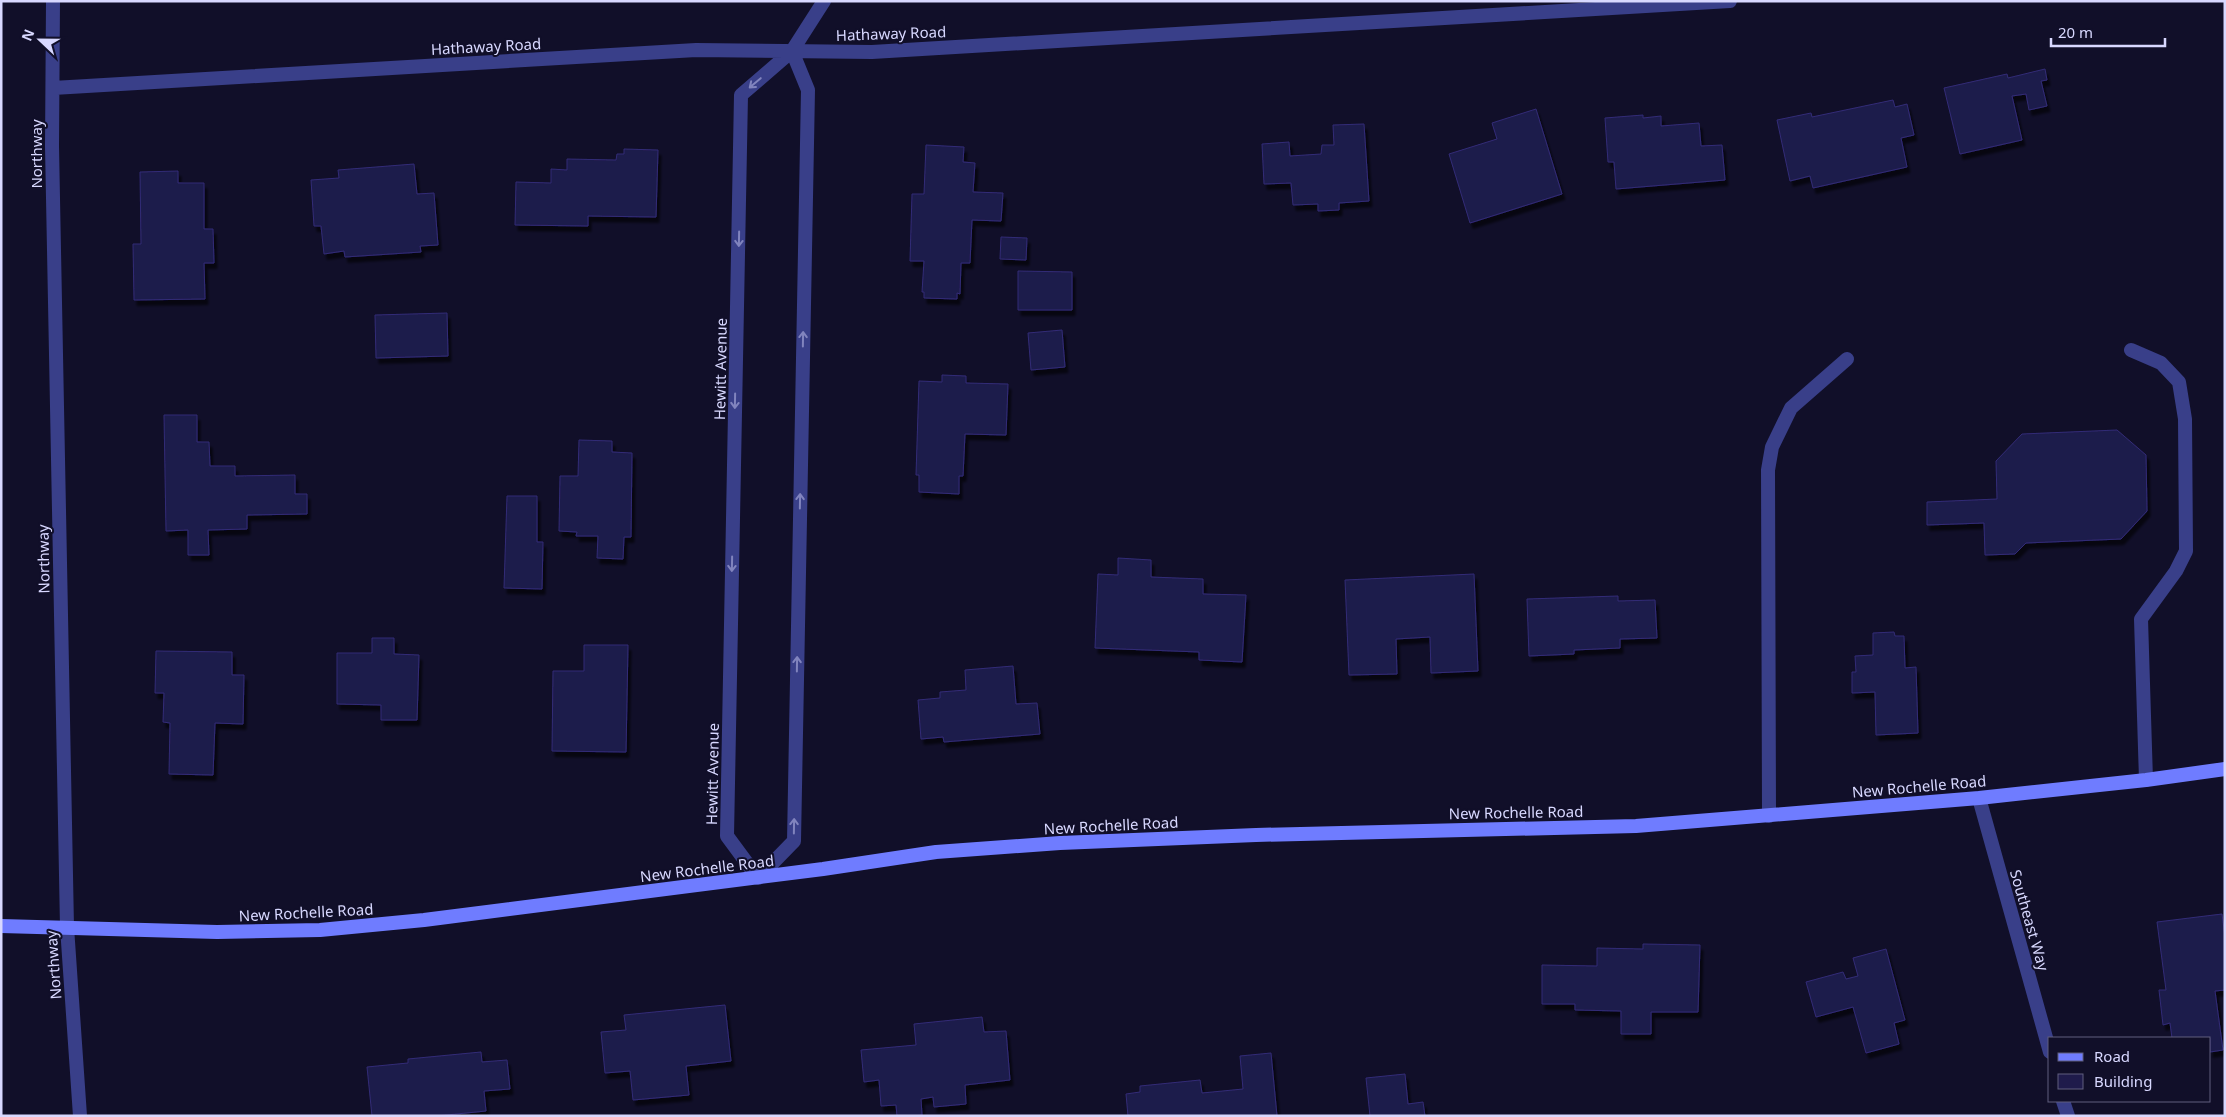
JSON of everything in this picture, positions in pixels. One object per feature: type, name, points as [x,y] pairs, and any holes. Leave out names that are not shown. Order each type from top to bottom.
[{"type":"main road","name":"New Rochelle Road","points":[[1,926],[217,932],[320,930],[434,919],[758,878],[936,852],[1060,843],[1256,834],[1636,826],[1979,798],[2225,770]]},
{"type":"street","name":"Northway","points":[[53,1],[52,156],[67,927],[80,1116]]},
{"type":"street","name":"Hewitt Avenue","points":[[758,878],[727,836],[742,94],[792,51],[824,1]]},
{"type":"street","name":"Hathaway Road","points":[[52,88],[696,50],[872,52],[1730,1]]},
{"type":"street","points":[[758,878],[794,841],[808,90],[792,51]]},
{"type":"street","points":[[2132,350],[2161,363],[2179,382],[2185,419],[2186,551],[2176,571],[2140,619],[2146,780]]},
{"type":"street","points":[[1770,816],[1768,470],[1772,447],[1792,408],[1848,359]]},
{"type":"street","name":"Southeast Way","points":[[1979,798],[2048,1045]]},
{"type":"street","points":[[2063,1102],[2068,1116]]},
{"type":"building","points":[[2045,69],[2047,80],[2041,81],[2047,106],[2029,110],[2026,94],[2012,96],[2022,140],[1960,154],[1944,88],[2007,74],[2008,78]]},
{"type":"building","points":[[1893,100],[1895,107],[1907,104],[1914,135],[1901,138],[1907,167],[1813,188],[1810,176],[1790,181],[1777,120],[1811,113],[1812,117]]},
{"type":"building","points":[[1536,109],[1562,194],[1470,223],[1449,154],[1497,139],[1492,123]]},
{"type":"building","points":[[1643,115],[1643,118],[1661,116],[1661,126],[1699,123],[1701,146],[1722,145],[1725,180],[1616,189],[1614,162],[1608,162],[1605,118]]},
{"type":"building","points":[[1364,124],[1369,201],[1339,203],[1339,210],[1318,211],[1318,204],[1293,205],[1291,183],[1264,184],[1262,144],[1289,142],[1290,156],[1321,154],[1322,145],[1334,145],[1333,125]]},
{"type":"building","points":[[926,145],[964,147],[963,162],[975,163],[973,192],[1003,193],[1001,221],[972,220],[970,263],[961,263],[960,294],[957,293],[957,299],[924,298],[924,292],[922,292],[924,261],[910,261],[912,194],[924,194]]},
{"type":"building","points":[[624,149],[658,150],[656,217],[588,216],[588,226],[515,225],[516,182],[551,183],[551,169],[567,170],[567,159],[616,160],[617,154],[624,154]]},
{"type":"building","points":[[414,164],[417,194],[434,193],[438,245],[420,246],[421,252],[345,257],[344,251],[324,254],[321,226],[314,226],[311,180],[339,178],[338,170]]},
{"type":"building","points":[[178,171],[178,183],[204,183],[204,229],[213,229],[214,263],[204,263],[205,299],[134,300],[133,244],[141,244],[140,172]]},
{"type":"building","points":[[1001,237],[1027,238],[1026,260],[1000,259]]},
{"type":"building","points":[[1018,271],[1072,272],[1072,310],[1018,310]]},
{"type":"building","points":[[447,313],[448,356],[376,358],[375,315]]},
{"type":"building","points":[[1062,330],[1065,367],[1031,370],[1028,333]]},
{"type":"building","points":[[942,375],[966,376],[966,383],[1008,384],[1006,435],[965,434],[963,476],[959,476],[959,494],[919,492],[919,475],[916,475],[919,381],[942,382]]},
{"type":"building","points":[[164,415],[197,415],[197,442],[209,442],[210,466],[235,466],[235,476],[295,475],[295,494],[307,494],[307,514],[247,515],[247,529],[208,530],[209,555],[188,555],[188,530],[166,531]]},
{"type":"building","points":[[2117,430],[2146,455],[2147,511],[2121,539],[2026,543],[2015,554],[1985,555],[1984,523],[1927,525],[1927,502],[1997,499],[1996,461],[2022,434]]},
{"type":"building","points":[[579,440],[612,441],[612,452],[632,453],[631,537],[624,537],[623,559],[597,558],[598,536],[576,536],[577,532],[559,531],[560,476],[578,476]]},
{"type":"building","points":[[507,496],[537,496],[537,542],[543,542],[542,589],[504,588]]},
{"type":"building","points":[[1118,558],[1151,560],[1151,577],[1203,579],[1203,594],[1246,595],[1242,662],[1199,660],[1199,652],[1095,648],[1098,574],[1118,575]]},
{"type":"building","points":[[1474,574],[1478,671],[1431,673],[1430,637],[1396,639],[1397,674],[1349,675],[1345,580]]},
{"type":"building","points":[[1618,596],[1618,601],[1655,600],[1657,638],[1620,639],[1620,648],[1574,650],[1574,654],[1529,656],[1527,599]]},
{"type":"building","points":[[1894,632],[1895,636],[1904,636],[1905,668],[1916,667],[1918,733],[1876,735],[1875,692],[1852,693],[1852,672],[1856,672],[1855,656],[1873,655],[1873,633]]},
{"type":"building","points":[[372,638],[394,638],[394,654],[419,655],[417,720],[381,720],[381,705],[337,704],[337,653],[372,653]]},
{"type":"building","points":[[584,645],[628,645],[626,752],[552,751],[553,671],[584,671]]},
{"type":"building","points":[[156,651],[232,652],[232,675],[244,675],[243,724],[215,723],[213,775],[169,774],[170,723],[163,722],[164,693],[155,693]]},
{"type":"building","points":[[1013,666],[1016,704],[1037,703],[1040,734],[944,742],[943,737],[921,739],[918,700],[940,698],[940,692],[966,690],[965,670]]},
{"type":"building","points":[[2222,914],[2225,937],[2225,990],[2215,991],[2223,1050],[2211,1052],[2211,1037],[2172,1037],[2170,1023],[2163,1025],[2159,990],[2166,990],[2157,922]]},
{"type":"building","points":[[1643,944],[1700,945],[1698,1012],[1651,1012],[1651,1034],[1621,1034],[1621,1011],[1575,1010],[1575,1004],[1542,1004],[1542,965],[1597,966],[1597,948],[1643,949]]},
{"type":"building","points":[[1886,949],[1905,1020],[1894,1023],[1899,1044],[1866,1053],[1853,1007],[1816,1017],[1806,982],[1843,972],[1846,979],[1858,976],[1853,958]]},
{"type":"building","points":[[725,1005],[731,1061],[686,1066],[689,1095],[633,1100],[630,1071],[605,1073],[601,1032],[626,1030],[624,1015]]},
{"type":"building","points":[[982,1017],[984,1032],[1006,1031],[1010,1080],[965,1085],[966,1104],[934,1107],[933,1097],[921,1099],[922,1115],[914,1116],[897,1116],[896,1105],[881,1106],[879,1080],[864,1082],[861,1050],[916,1045],[914,1024]]},
{"type":"building","points":[[481,1052],[482,1062],[507,1060],[510,1089],[484,1091],[486,1111],[437,1116],[372,1116],[367,1067],[408,1063],[408,1059]]},
{"type":"building","points":[[1271,1053],[1277,1116],[1128,1116],[1126,1094],[1140,1092],[1140,1086],[1200,1080],[1202,1093],[1243,1089],[1240,1056]]},
{"type":"building","points":[[1405,1074],[1408,1104],[1423,1102],[1425,1116],[1370,1116],[1366,1078]]}]
